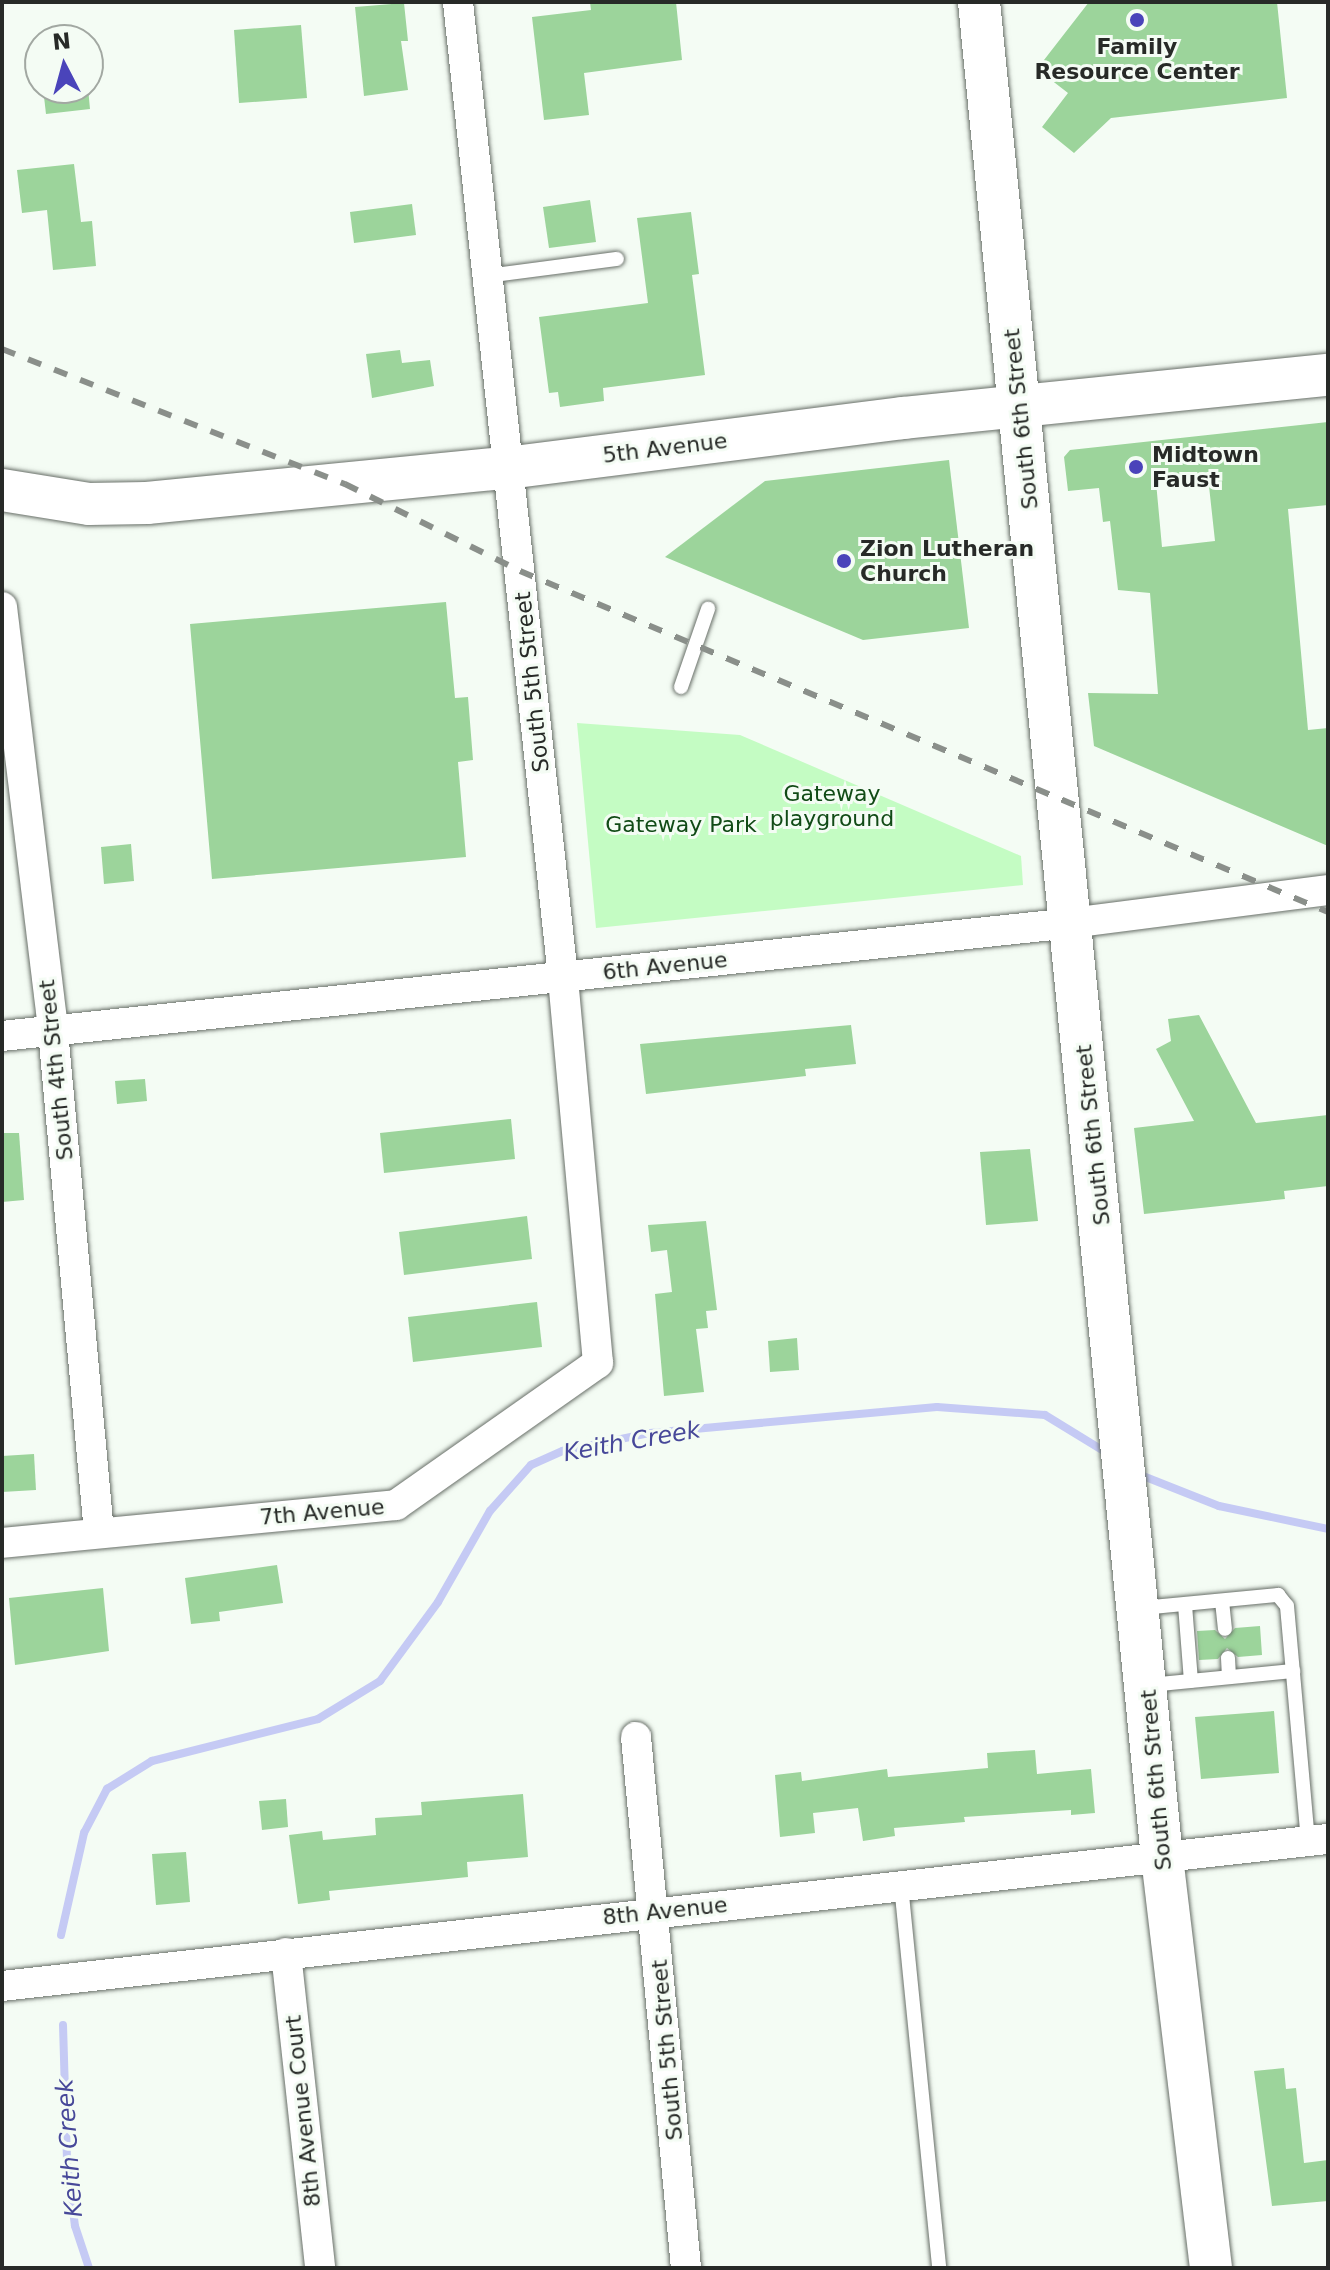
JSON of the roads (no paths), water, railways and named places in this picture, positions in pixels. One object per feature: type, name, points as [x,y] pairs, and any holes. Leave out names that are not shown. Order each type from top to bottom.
[{"type":"street","name":"South 5th Street","points":[[458,2],[563,977],[598,1363]]},
{"type":"street","name":"South 6th Street","points":[[979,2],[1148,1685],[1162,1857],[1211,2268]]},
{"type":"street","name":"5th Avenue","points":[[2,490],[89,504],[147,503],[507,468],[1021,406],[1328,375]]},
{"type":"street","name":"South 4th Street","points":[[2,607],[53,1031],[99,1533]]},
{"type":"street","name":"6th Avenue","points":[[2,1036],[1071,923],[1328,890]]},
{"type":"street","name":"7th Avenue","points":[[2,1543],[396,1505],[598,1363]]},
{"type":"street","name":"South 5th Street","points":[[636,1737],[686,2268]]},
{"type":"street","name":"8th Avenue","points":[[2,1986],[1318,1840]]},
{"type":"street","name":"8th Avenue Court","points":[[286,1953],[320,2268]]},
{"type":"lane","points":[[487,276],[617,259]]},
{"type":"lane","points":[[681,687],[708,609]]},
{"type":"lane","points":[[1138,1609],[1278,1595],[1287,1606],[1293,1671],[1318,1840]]},
{"type":"lane","points":[[1222,1601],[1225,1629]]},
{"type":"lane","points":[[1185,1605],[1191,1681]]},
{"type":"lane","points":[[1228,1658],[1229,1677]]},
{"type":"lane","points":[[1148,1685],[1293,1671]]},
{"type":"lane","points":[[901,1885],[939,2268]]},
{"type":"waterway","name":"Keith Creek","points":[[61,1935],[84,1833],[107,1789],[152,1761],[318,1719],[380,1681],[438,1602],[490,1511],[531,1465],[563,1451],[650,1433],[937,1407],[1045,1415],[1107,1453]]},
{"type":"waterway","name":"Keith Creek","points":[[1138,1474],[1219,1506],[1328,1529]]},
{"type":"waterway","name":"Keith Creek","points":[[63,2025],[67,2162],[75,2226],[89,2268]]},
{"type":"railway","points":[[2,349],[345,484],[520,571],[1328,912]]},
{"type":"place","name":"Family Resource Center","points":[[1137,20]]},
{"type":"place","name":"Midtown Faust","points":[[1136,467]]},
{"type":"place","name":"Zion Lutheran Church","points":[[844,561]]},
{"type":"park label","name":"Gateway playground","points":[[832,806]]},
{"type":"park label","name":"Gateway Park","points":[[681,825]]}]
